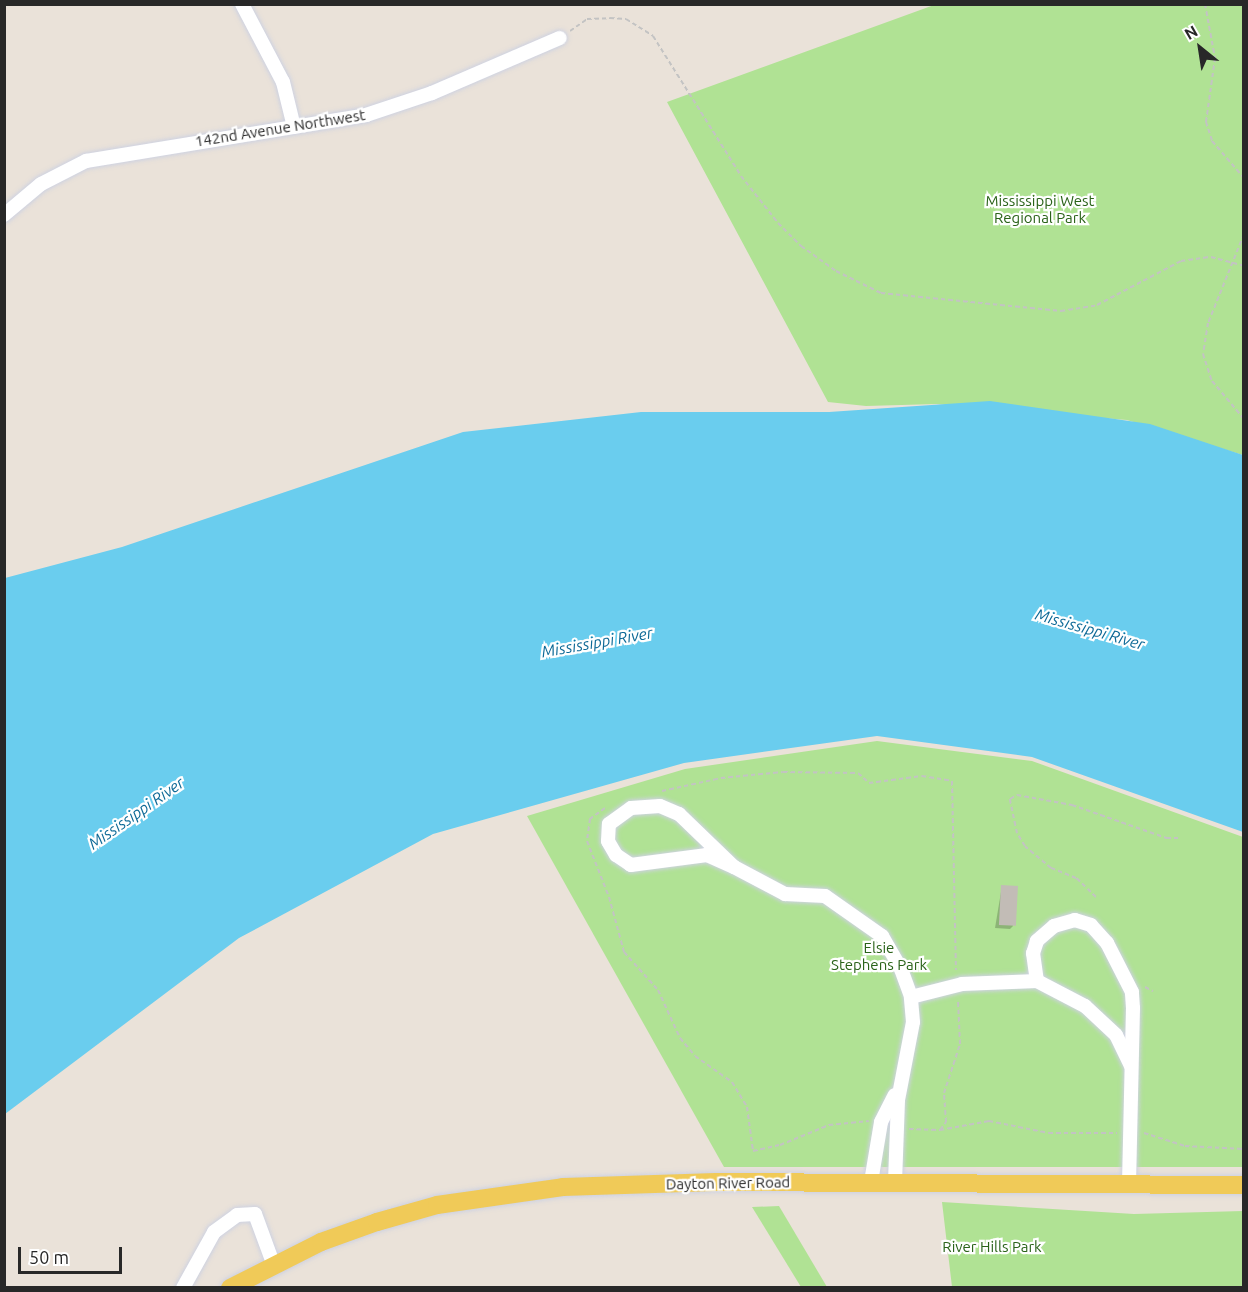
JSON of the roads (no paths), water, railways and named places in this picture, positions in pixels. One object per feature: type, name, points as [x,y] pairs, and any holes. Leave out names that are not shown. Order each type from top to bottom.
[{"type":"main road","name":"Dayton River Road","points":[[230,1287],[273,1263],[377,1222],[501,1194],[626,1184],[895,1182],[1244,1185]]},
{"type":"street","points":[[242,4],[283,82],[294,128]]},
{"type":"street","name":"142nd Avenue Northwest","points":[[4,215],[41,184],[86,161],[294,128],[401,104],[561,38]]},
{"type":"street","points":[[734,867],[679,813],[660,806],[631,808],[609,824],[608,841],[616,855],[631,865],[707,855],[785,894],[825,896],[854,914],[882,936],[901,969],[910,997],[914,1022],[904,1077],[871,1182]]},
{"type":"street","points":[[1037,981],[1033,953],[1043,932],[1065,922],[1091,925],[1107,943],[1132,992],[1129,1184]]},
{"type":"street","points":[[910,997],[957,985],[1037,981],[1085,1006],[1116,1035],[1131,1066]]},
{"type":"street","points":[[888,1123],[895,1182]]},
{"type":"street","points":[[183,1287],[214,1232],[237,1215],[255,1214],[273,1263]]},
{"type":"water","name":"Mississippi River","points":[[990,401],[1150,424],[1243,455],[1243,832],[1032,757],[877,736],[684,763],[433,834],[239,938],[5,1114],[5,578],[122,547],[463,432],[641,412],[829,412]]},
{"type":"park label","name":"Mississippi West Regional Park","points":[[1040,208]]},
{"type":"park label","name":"Elsie Stephens Park","points":[[879,956]]},
{"type":"park label","name":"River Hills Park","points":[[992,1247]]}]
